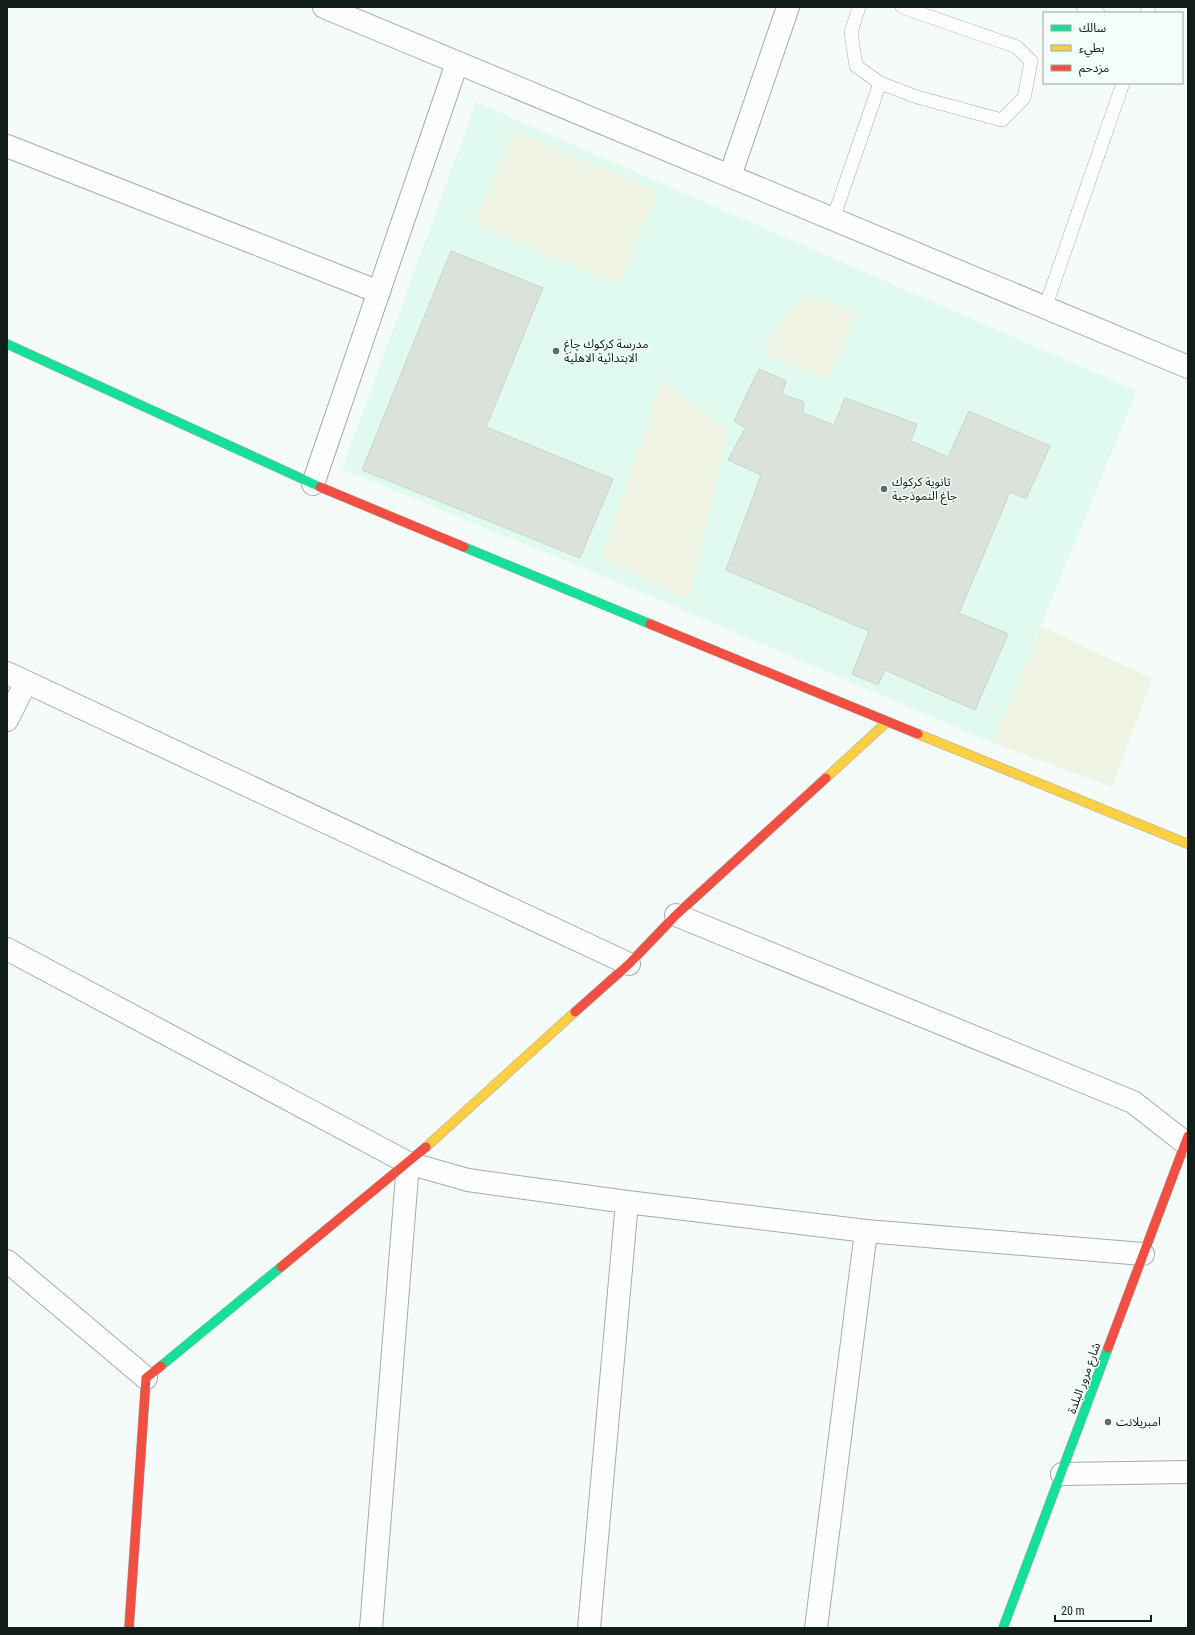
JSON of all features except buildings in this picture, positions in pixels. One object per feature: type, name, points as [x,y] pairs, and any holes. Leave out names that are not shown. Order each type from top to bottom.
[{"type":"street","points":[[730,176],[788,7]]},
{"type":"street","points":[[333,9],[457,63],[1188,367]]},
{"type":"street","points":[[313,484],[457,63]]},
{"type":"street","points":[[7,146],[379,292]]},
{"type":"street","points":[[7,344],[313,484],[887,722],[1188,844]]},
{"type":"street","points":[[7,720],[17,677],[629,964]]},
{"type":"street","points":[[129,1628],[146,1378],[408,1163],[629,964],[676,916],[887,722]]},
{"type":"street","points":[[676,916],[1133,1102],[1187,1142]]},
{"type":"street","points":[[7,949],[408,1163],[468,1180],[627,1202],[866,1231],[1143,1254]]},
{"type":"street","name":"شارع مرور البلدة","points":[[1003,1628],[1062,1474],[1143,1254],[1187,1142]]},
{"type":"street","points":[[371,1628],[408,1163]]},
{"type":"street","points":[[589,1628],[627,1202]]},
{"type":"street","points":[[816,1628],[866,1231]]},
{"type":"street","points":[[7,1261],[146,1378]]},
{"type":"street","points":[[1062,1474],[1188,1472]]},
{"type":"lane","points":[[859,7],[851,33],[856,66],[880,84],[917,97],[1002,120],[1024,98],[1031,61],[1017,47],[902,7]]},
{"type":"lane","points":[[1083,7],[1096,12]]},
{"type":"lane","points":[[833,219],[880,84]]},
{"type":"lane","points":[[1045,308],[1123,84]]},
{"type":"shaded area","points":[[476,102],[1137,391],[993,743],[631,588],[342,469]]},
{"type":"shaded area","points":[[513,130],[658,191],[618,285],[475,224]]},
{"type":"shaded area","points":[[814,296],[858,312],[826,380],[765,353],[772,336],[783,318],[798,304]]},
{"type":"shaded area","points":[[662,381],[729,430],[688,601],[602,558]]},
{"type":"shaded area","points":[[1041,626],[1152,679],[1112,787],[993,743]]},
{"type":"traffic: fast","points":[[7,344],[320,487]]},
{"type":"traffic: fast","points":[[464,547],[650,624]]},
{"type":"traffic: fast","points":[[161,1366],[281,1267]]},
{"type":"traffic: fast","points":[[1003,1628],[1108,1348]]},
{"type":"traffic: slow","points":[[826,778],[887,722]]},
{"type":"traffic: slow","points":[[918,734],[1188,844]]},
{"type":"traffic: slow","points":[[426,1147],[575,1012]]},
{"type":"traffic: jam","points":[[320,487],[464,547]]},
{"type":"traffic: jam","points":[[650,624],[918,734]]},
{"type":"traffic: jam","points":[[575,1012],[629,964],[676,915],[826,778]]},
{"type":"traffic: jam","points":[[1108,1348],[1188,1136]]},
{"type":"traffic: jam","points":[[281,1267],[426,1147]]},
{"type":"traffic: jam","points":[[129,1628],[146,1378],[161,1366]]},
{"type":"place","name":"مدرسة كركوك چاغ الابتدائية الاهلية","points":[[556,351]]},
{"type":"place","name":"ثانوية كركوك جاغ النموذجية","points":[[884,489]]},
{"type":"place","name":"امبريلانت","points":[[1108,1422]]}]
